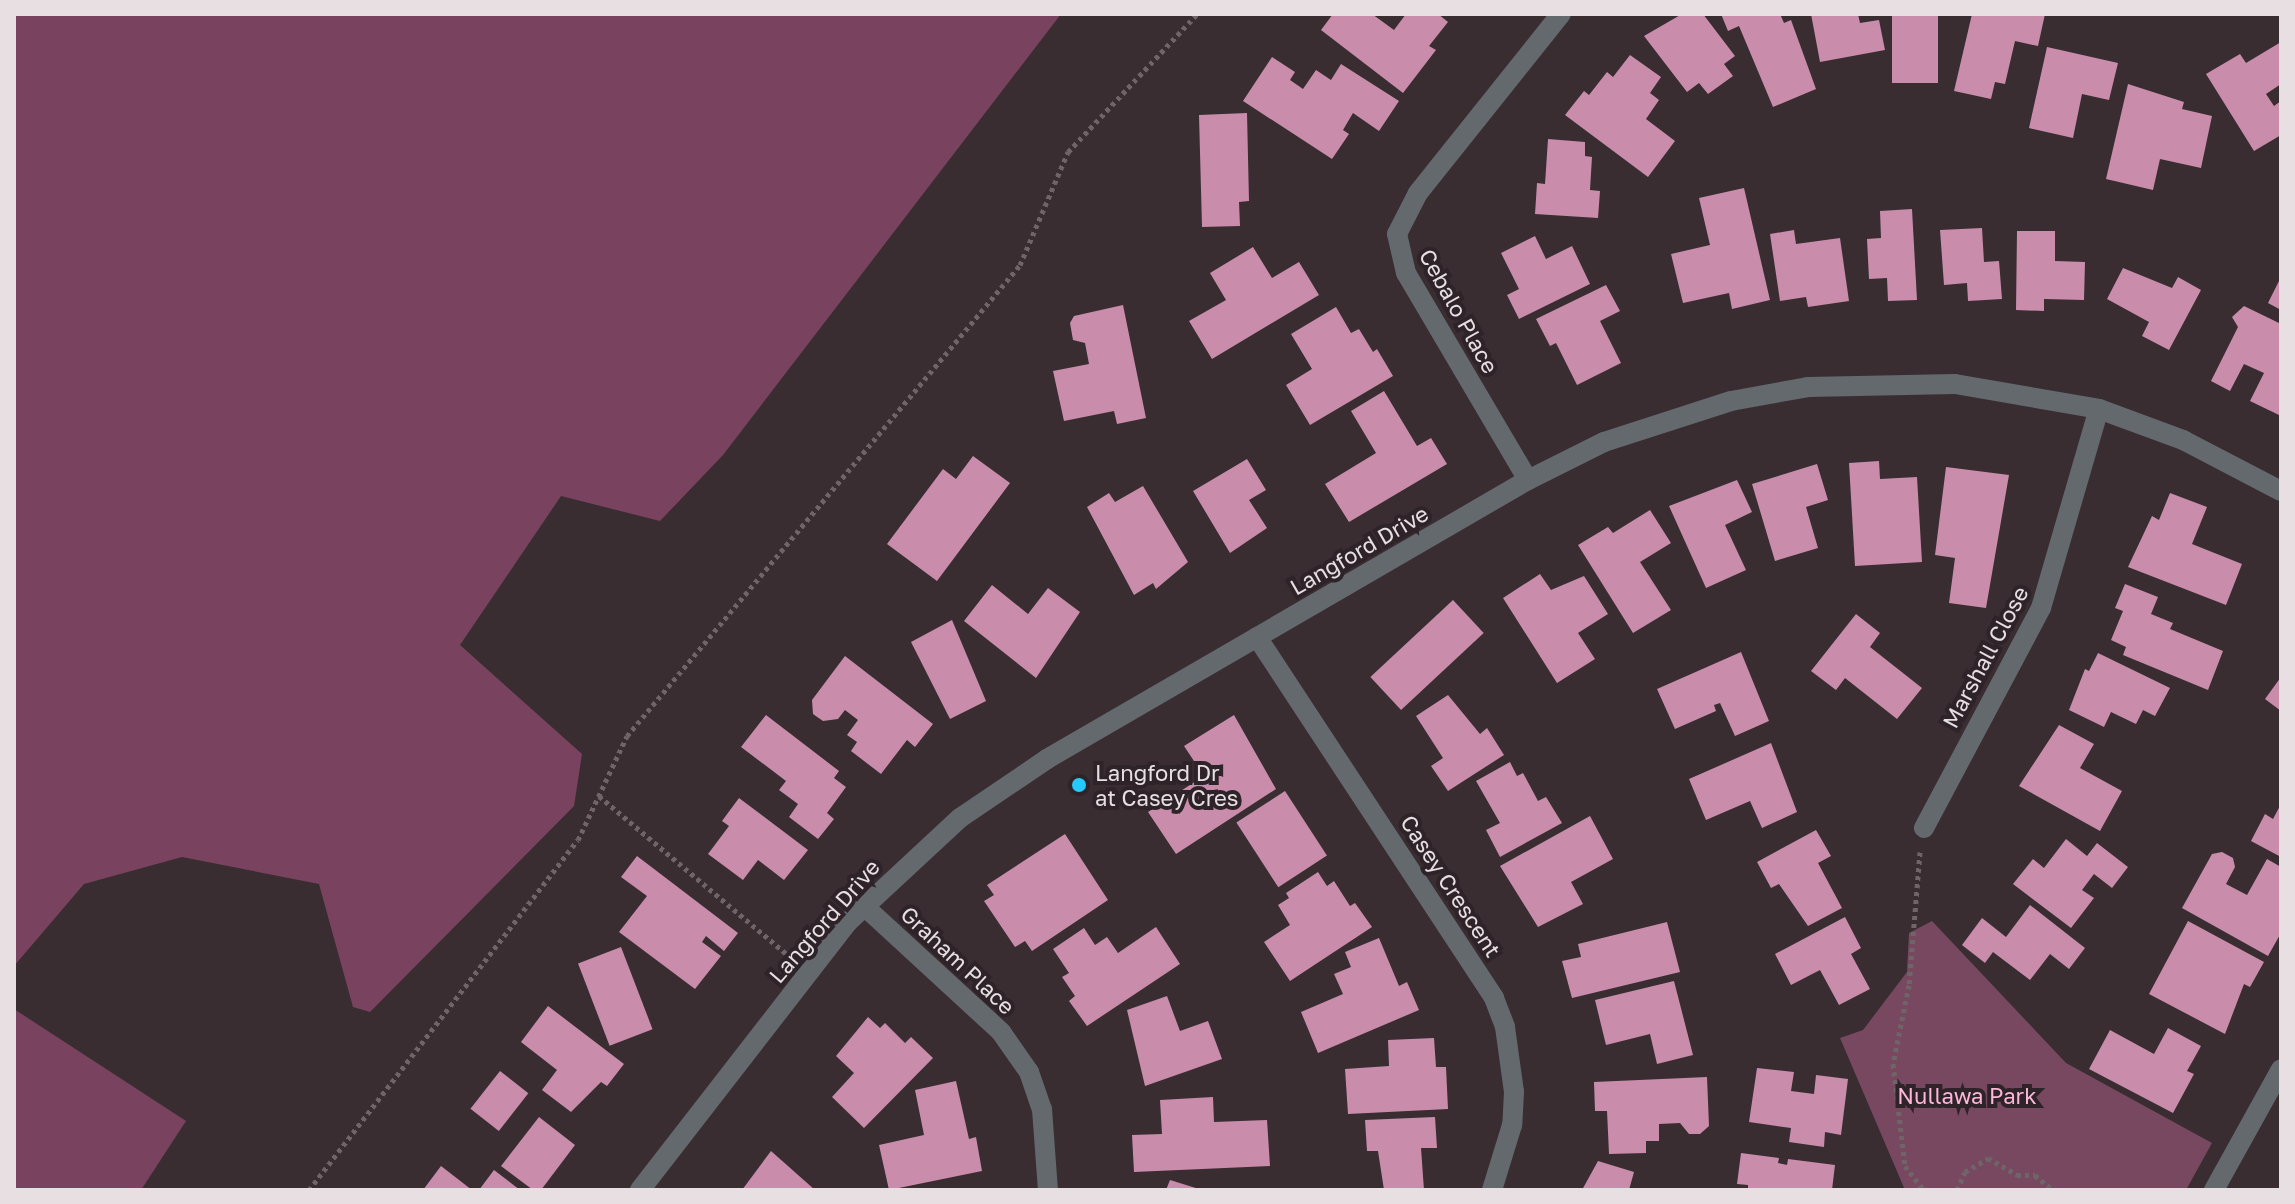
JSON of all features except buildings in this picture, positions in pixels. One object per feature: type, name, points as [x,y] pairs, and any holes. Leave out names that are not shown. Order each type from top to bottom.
[{"type":"street","name":"Cebalo Place","points":[[1528,480],[1406,273],[1397,234],[1418,193],[1561,14]]},
{"type":"street","name":"Langford Drive","points":[[640,1190],[863,905],[924,848],[993,793],[1528,480],[1604,442],[1660,421],[1808,387],[1955,384],[2099,409],[2183,440],[2281,491]]},
{"type":"street","name":"Marshall Close","points":[[1924,828],[2041,608],[2099,409]]},
{"type":"street","name":"Casey Crescent","points":[[1257,637],[1494,998],[1505,1027],[1514,1092],[1512,1125],[1492,1190]]},
{"type":"street","name":"Graham Place","points":[[863,905],[1001,1032],[1029,1072],[1042,1109],[1048,1190]]},
{"type":"street","points":[[2214,1190],[2281,1069]]},
{"type":"path","points":[[309,1190],[578,840],[627,736],[1020,265],[1068,152],[1197,14]]},
{"type":"path","points":[[599,796],[808,972]]},
{"type":"path","points":[[1924,828],[1912,904],[1915,934],[1909,985],[1893,1064],[1905,1166],[1924,1190]]},
{"type":"path","points":[[1957,1190],[1965,1172],[1988,1158],[2017,1175],[2035,1175],[2052,1190]]},
{"type":"green space","name":"Nullawa Park","points":[[1932,921],[2066,1063],[2212,1143],[2186,1190],[1905,1190],[1840,1038],[1863,1030],[1907,972],[1909,933]]},
{"type":"shaded area","points":[[14,14],[1061,14],[723,455],[660,521],[561,496],[460,645],[582,754],[574,806],[370,1012],[353,1007],[319,884],[182,857],[84,884],[14,966]]},
{"type":"shaded area","points":[[14,1009],[186,1121],[141,1190],[14,1190]]},
{"type":"place","name":"Langford Dr at Casey Cres","points":[[1079,785]]}]
